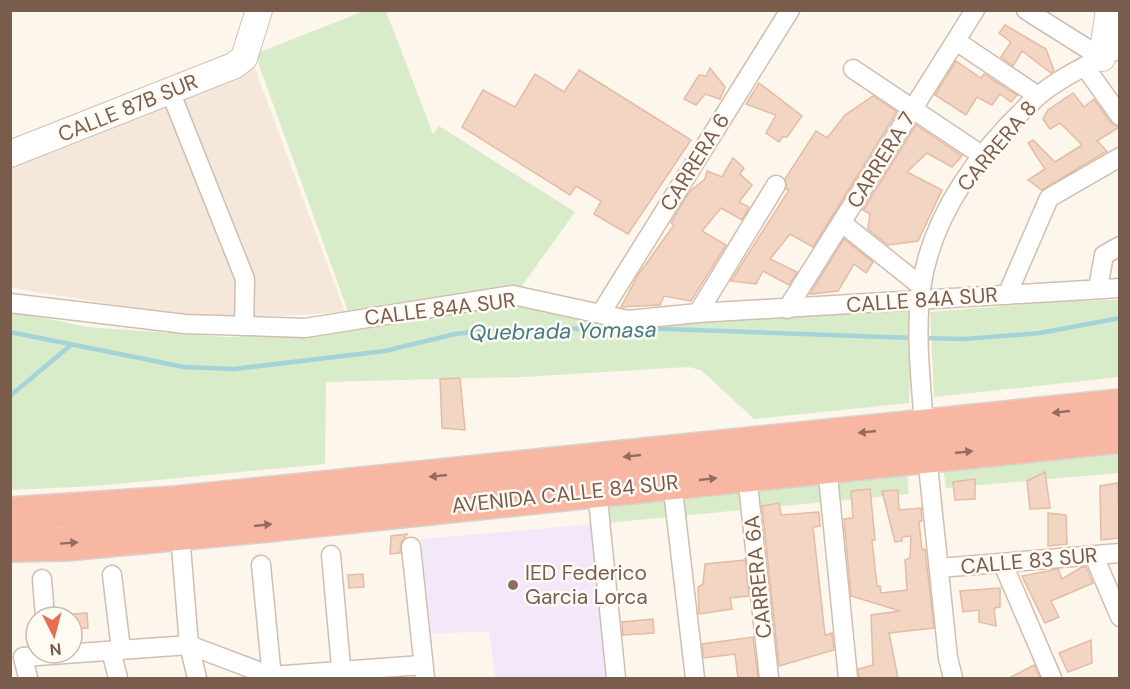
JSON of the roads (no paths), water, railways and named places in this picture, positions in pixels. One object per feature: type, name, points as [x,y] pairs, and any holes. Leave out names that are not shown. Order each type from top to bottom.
[{"type":"highway","name":"AVENIDA CALLE 84 SUR","points":[[10,545],[66,544],[180,534],[827,466],[926,441],[1119,406]]},
{"type":"highway","name":"AVENIDA CALLE 84 SUR","points":[[10,514],[176,504],[926,441],[1119,436]]},
{"type":"street","name":"CALLE 87B SUR","points":[[10,154],[233,66],[244,58],[259,10]]},
{"type":"street","name":"CARRERA 6","points":[[601,313],[790,10]]},
{"type":"street","name":"CARRERA 7","points":[[787,309],[975,10]]},
{"type":"street","points":[[1026,10],[1102,58]]},
{"type":"street","points":[[1109,10],[1102,58],[1119,116]]},
{"type":"street","points":[[956,41],[1038,96]]},
{"type":"street","name":"CARRERA 8","points":[[952,678],[926,441],[920,349],[921,293],[934,237],[953,198],[982,156],[1038,96],[1102,58]]},
{"type":"street","points":[[853,69],[982,156]]},
{"type":"street","points":[[170,91],[244,279],[244,326]]},
{"type":"street","points":[[1007,295],[1049,198],[1119,157]]},
{"type":"street","points":[[698,313],[776,185]]},
{"type":"street","points":[[842,223],[921,293]]},
{"type":"street","points":[[1098,288],[1104,255],[1119,246]]},
{"type":"street","name":"CALLE 84A SUR","points":[[10,303],[185,324],[305,328],[513,295],[628,320],[698,313],[787,309],[921,293],[1007,295],[1119,288]]},
{"type":"street","points":[[827,466],[848,678]]},
{"type":"street","name":"CARRERA 6A","points":[[747,475],[769,678]]},
{"type":"street","points":[[672,482],[695,678]]},
{"type":"street","points":[[597,490],[616,678]]},
{"type":"street","points":[[180,534],[189,645],[197,678]]},
{"type":"street","points":[[84,652],[189,645],[272,677],[424,672],[411,547]]},
{"type":"street","name":"CALLE 83 SUR","points":[[939,568],[1119,553]]},
{"type":"street","points":[[331,555],[341,675]]},
{"type":"street","points":[[1094,556],[1119,617]]},
{"type":"street","points":[[1003,564],[1052,678]]},
{"type":"street","points":[[261,565],[272,677]]},
{"type":"street","points":[[112,575],[118,678]]},
{"type":"street","points":[[42,579],[44,605]]},
{"type":"waterway","name":"Quebrada Yomasa","points":[[921,338],[964,339],[1040,333],[1120,318]]},
{"type":"waterway","name":"Quebrada Yomasa","points":[[10,332],[184,367],[234,369],[385,351],[455,334],[492,330],[625,328]]},
{"type":"waterway","name":"Quebrada Yomasa","points":[[637,328],[913,338]]},
{"type":"waterway","points":[[10,396],[71,345]]},
{"type":"place","name":"IED Federico Garcia Lorca","points":[[513,585]]}]
